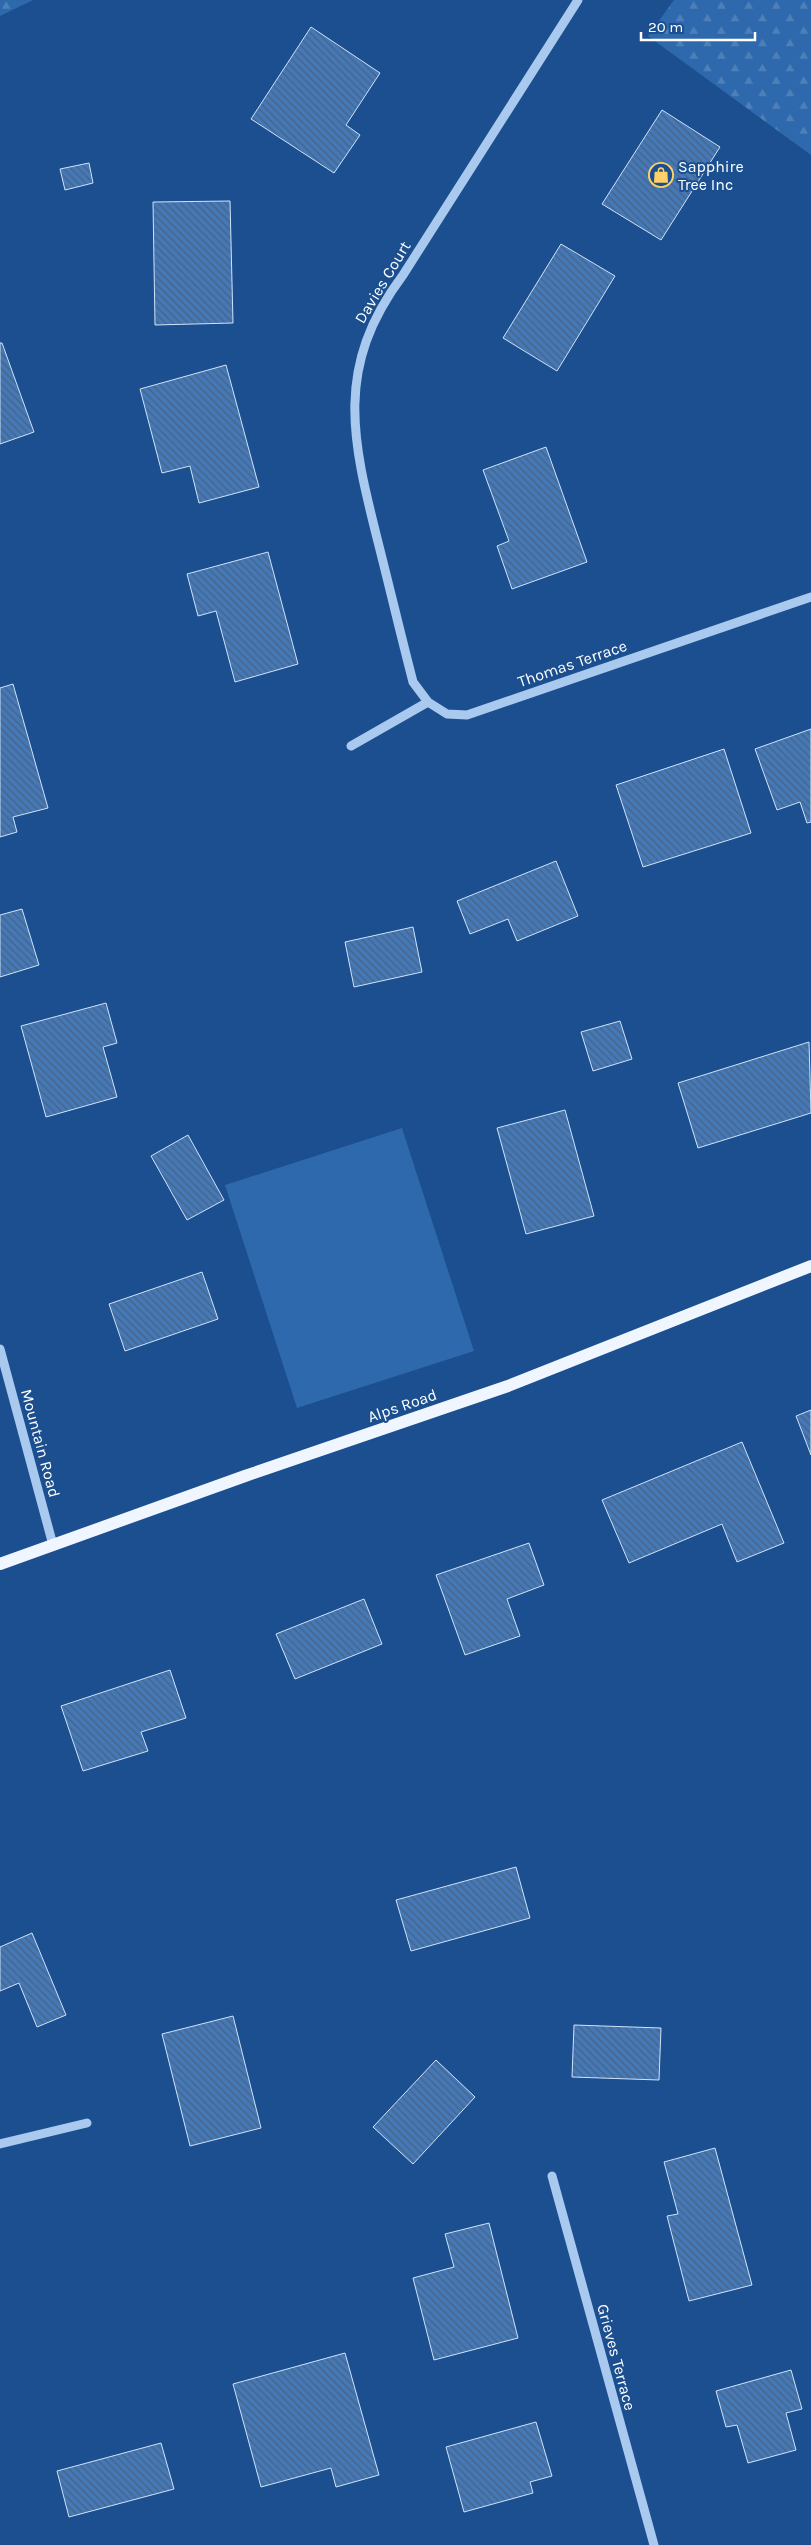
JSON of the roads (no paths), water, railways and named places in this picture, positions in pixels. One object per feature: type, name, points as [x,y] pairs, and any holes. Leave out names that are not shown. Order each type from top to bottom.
[{"type":"main road","name":"Alps Road","points":[[0,1564],[244,1476],[508,1386],[811,1266]]},
{"type":"street","name":"Davies Court","points":[[428,702],[413,682],[359,468],[354,421],[357,376],[368,333],[387,296],[403,275],[578,0]]},
{"type":"street","name":"Thomas Terrace","points":[[428,702],[447,714],[466,715],[811,597]]},
{"type":"street","points":[[351,746],[428,702]]},
{"type":"street","name":"Mountain Road","points":[[0,1349],[53,1545]]},
{"type":"street","points":[[0,2144],[87,2123]]},
{"type":"street","name":"Grieves Terrace","points":[[552,2176],[654,2545]]},
{"type":"place","name":"Sapphire Tree Inc","points":[[661,175]]}]
